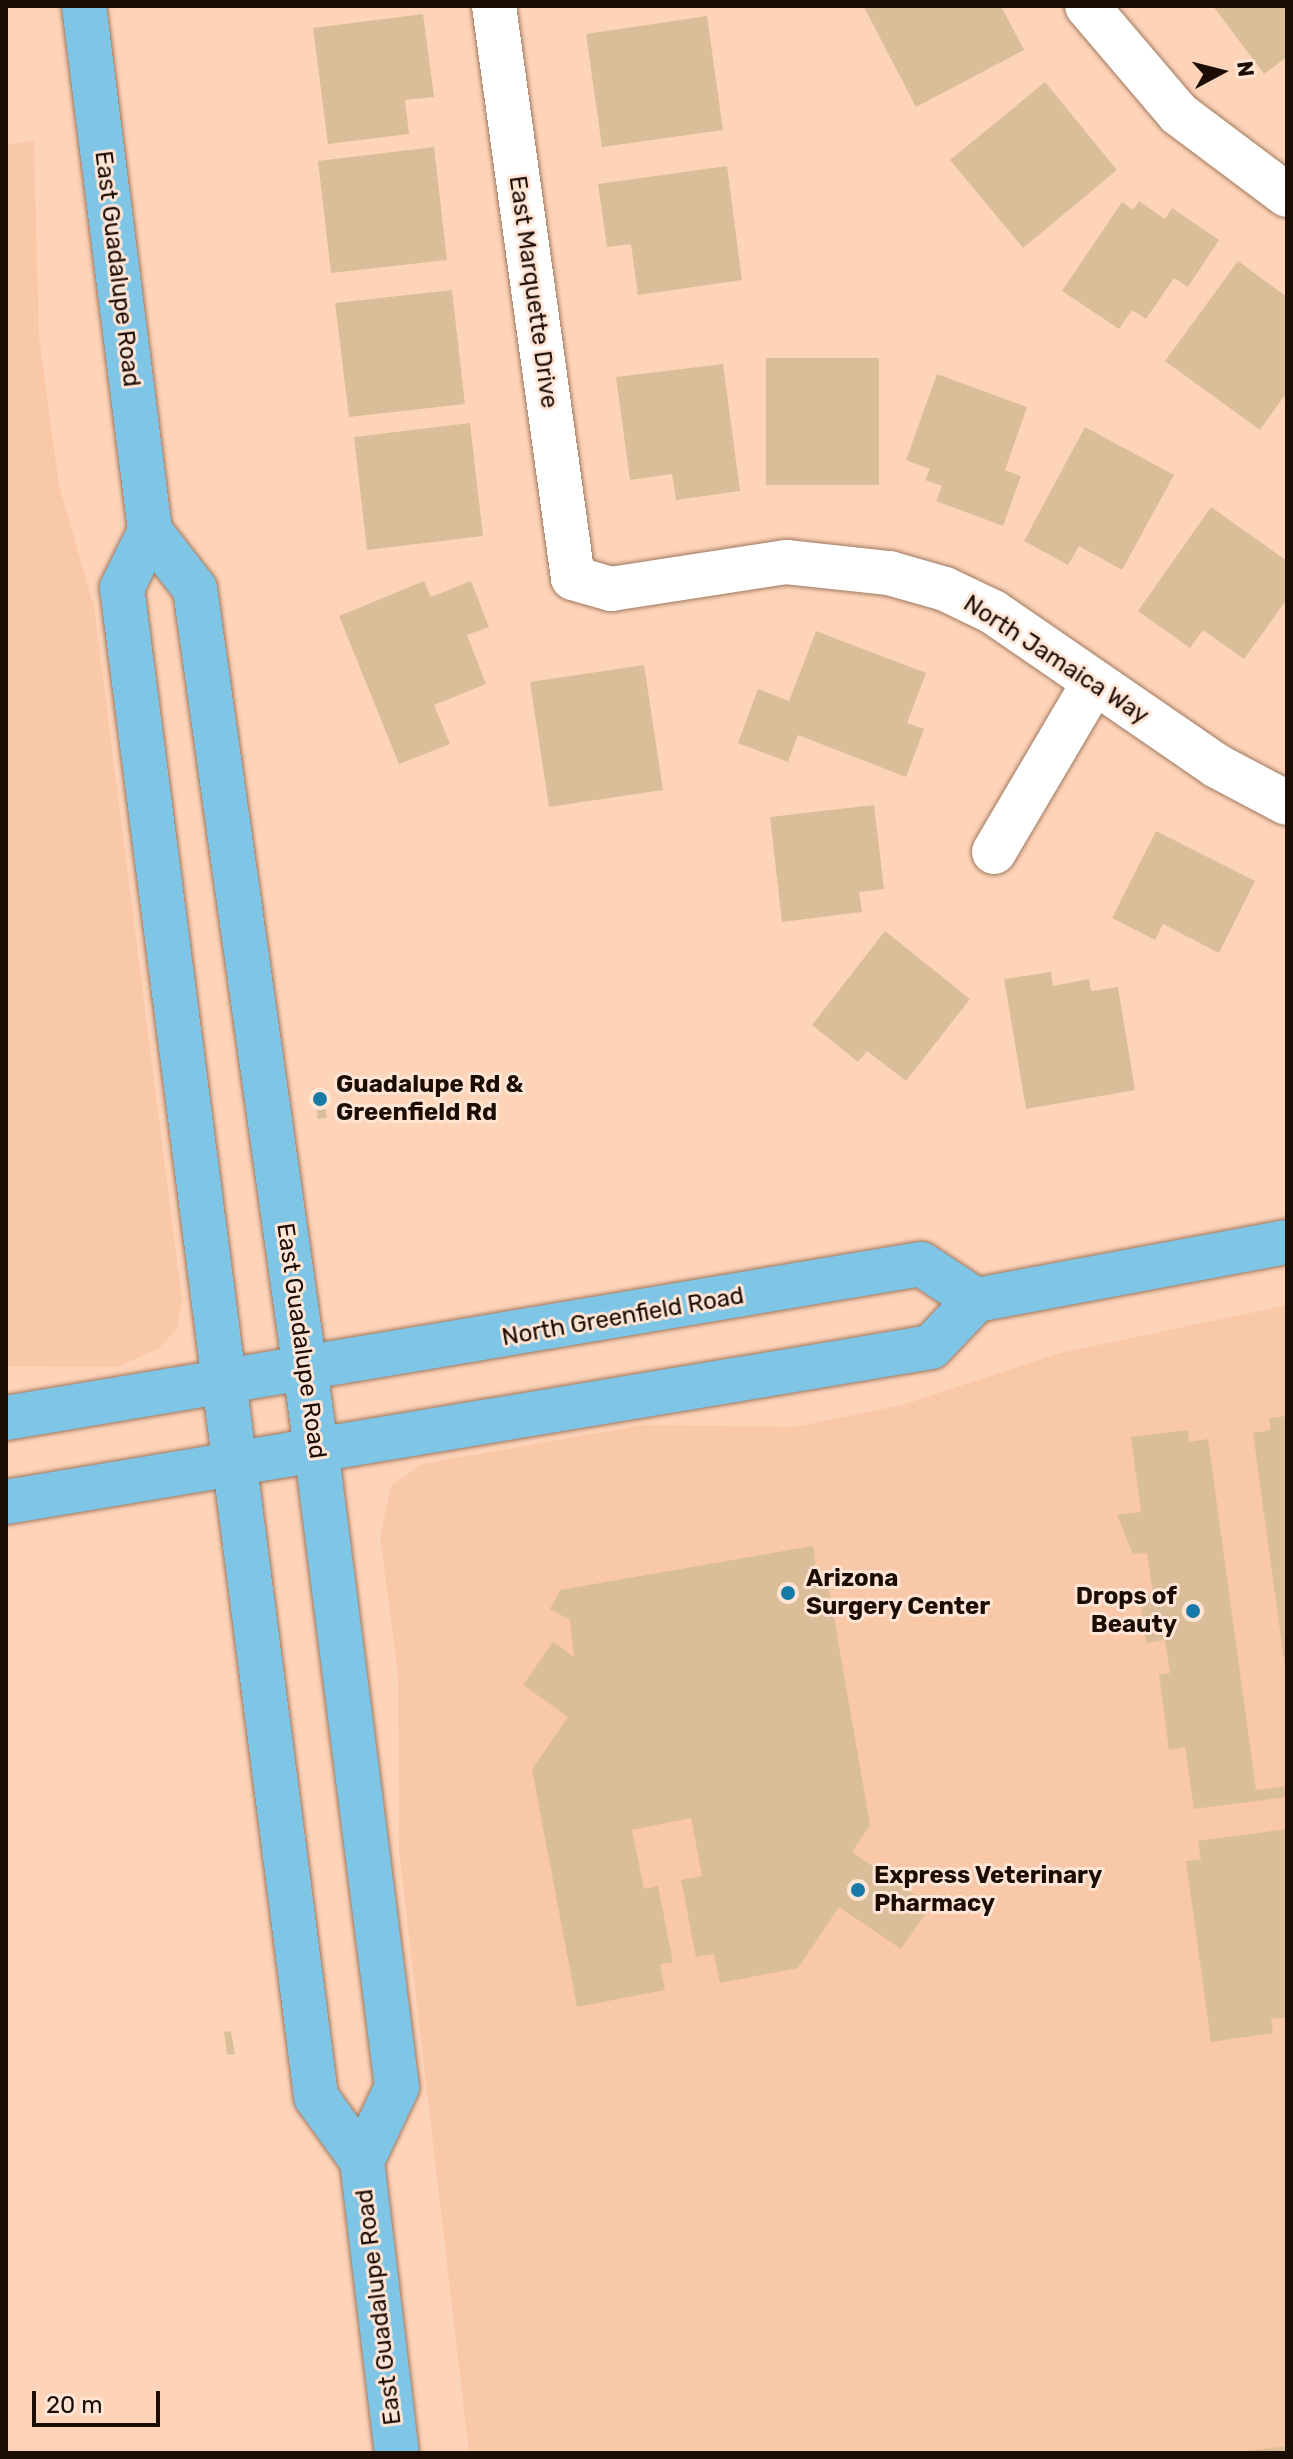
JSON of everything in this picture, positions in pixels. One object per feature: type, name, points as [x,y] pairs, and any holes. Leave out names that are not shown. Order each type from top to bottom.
[{"type":"main road","name":"East Guadalupe Road","points":[[84,6],[150,531],[195,589],[317,1455],[397,2087],[362,2161]]},
{"type":"main road","name":"East Guadalupe Road","points":[[150,531],[122,588],[254,1464],[316,2097],[362,2161],[397,2453]]},
{"type":"main road","points":[[6,1502],[317,1455],[931,1347],[976,1300],[1287,1242]]},
{"type":"main road","name":"North Greenfield Road","points":[[6,1418],[305,1374],[921,1264],[976,1300]]},
{"type":"street","name":"East Marquette Drive","points":[[494,6],[573,578]]},
{"type":"street","points":[[1087,6],[1179,114],[1287,195]]},
{"type":"street","name":"North Jamaica Way","points":[[573,578],[611,589],[786,562],[889,573],[993,612],[1217,766],[1287,803]]},
{"type":"street","points":[[994,852],[1094,682]]},
{"type":"shaded area","points":[[34,141],[39,337],[59,485],[94,607],[182,1300],[177,1329],[158,1349],[117,1367],[6,1366],[6,145]]},
{"type":"shaded area","points":[[1287,1305],[1287,2453],[469,2453],[399,1851],[398,1674],[380,1537],[391,1486],[422,1464],[643,1425],[795,1427],[902,1405],[1060,1353]]},
{"type":"building","points":[[1001,6],[1024,50],[916,107],[864,7]]},
{"type":"building","points":[[1213,6],[1287,6],[1287,57],[1264,74]]},
{"type":"building","points":[[423,14],[434,97],[405,100],[409,134],[328,144],[313,28]]},
{"type":"building","points":[[707,16],[723,130],[602,147],[586,34]]},
{"type":"building","points":[[1045,82],[1117,170],[1023,248],[950,160]]},
{"type":"building","points":[[434,147],[447,260],[331,273],[318,161]]},
{"type":"building","points":[[727,166],[742,280],[638,295],[631,244],[607,247],[598,184]]},
{"type":"building","points":[[1139,201],[1165,219],[1172,208],[1219,240],[1188,287],[1174,278],[1146,319],[1132,310],[1119,329],[1062,291],[1122,202],[1133,210]]},
{"type":"building","points":[[1238,261],[1287,297],[1287,392],[1260,430],[1165,361]]},
{"type":"building","points":[[452,290],[465,404],[349,417],[335,303]]},
{"type":"building","points":[[766,358],[879,358],[879,485],[766,485]]},
{"type":"building","points":[[723,364],[740,491],[676,500],[672,474],[630,480],[616,377]]},
{"type":"building","points":[[937,374],[1027,407],[1005,470],[1021,476],[1003,526],[936,501],[942,486],[925,480],[930,469],[906,460]]},
{"type":"building","points":[[470,423],[483,536],[367,550],[354,437]]},
{"type":"building","points":[[1085,427],[1174,475],[1122,570],[1079,546],[1068,565],[1024,541]]},
{"type":"building","points":[[1211,507],[1287,561],[1287,599],[1244,659],[1203,630],[1190,648],[1138,611]]},
{"type":"building","points":[[424,581],[431,597],[471,581],[489,627],[467,635],[486,684],[434,705],[450,744],[399,764],[339,616]]},
{"type":"building","points":[[816,631],[926,673],[907,723],[924,729],[906,777],[798,735],[788,762],[738,743],[758,689],[789,701]]},
{"type":"building","points":[[644,665],[663,790],[549,807],[530,682]]},
{"type":"building","points":[[874,805],[884,889],[859,892],[862,912],[782,922],[770,817]]},
{"type":"building","points":[[1156,831],[1255,881],[1219,953],[1163,924],[1155,940],[1112,918]]},
{"type":"building","points":[[885,931],[970,999],[906,1081],[867,1051],[858,1062],[812,1025]]},
{"type":"building","points":[[1051,972],[1053,986],[1089,979],[1091,991],[1118,987],[1135,1090],[1026,1109],[1004,979]]},
{"type":"building","points":[[323,1092],[327,1118],[318,1119],[315,1094]]},
{"type":"building","points":[[1287,1416],[1285,1667],[1253,1433],[1271,1430],[1269,1418]]},
{"type":"building","points":[[1188,1430],[1189,1442],[1208,1439],[1256,1790],[1287,1786],[1287,1797],[1194,1809],[1185,1747],[1169,1750],[1159,1675],[1170,1673],[1165,1640],[1146,1643],[1139,1595],[1153,1593],[1147,1553],[1133,1554],[1117,1515],[1141,1512],[1131,1437]]},
{"type":"building","points":[[813,1546],[817,1573],[826,1571],[870,1825],[852,1852],[931,1906],[901,1949],[839,1907],[798,1968],[720,1983],[714,1954],[696,1957],[681,1880],[702,1876],[691,1818],[632,1830],[644,1889],[658,1886],[673,1962],[660,1964],[665,1990],[577,2007],[532,1769],[568,1717],[523,1685],[553,1642],[574,1657],[570,1620],[550,1609],[560,1590]]},
{"type":"building","points":[[1287,1829],[1287,2017],[1271,2019],[1273,2033],[1211,2042],[1186,1861],[1201,1860],[1198,1841]]},
{"type":"building","points":[[231,2031],[235,2054],[227,2055],[224,2032]]},
{"type":"building","points":[[1287,2446],[1287,2453],[1248,2451]]},
{"type":"place","name":"Guadalupe Rd & Greenfield Rd","points":[[320,1099]]},
{"type":"place","name":"Arizona Surgery Center","points":[[788,1593]]},
{"type":"place","name":"Drops of Beauty","points":[[1193,1611]]},
{"type":"place","name":"Express Veterinary Pharmacy","points":[[858,1890]]}]
